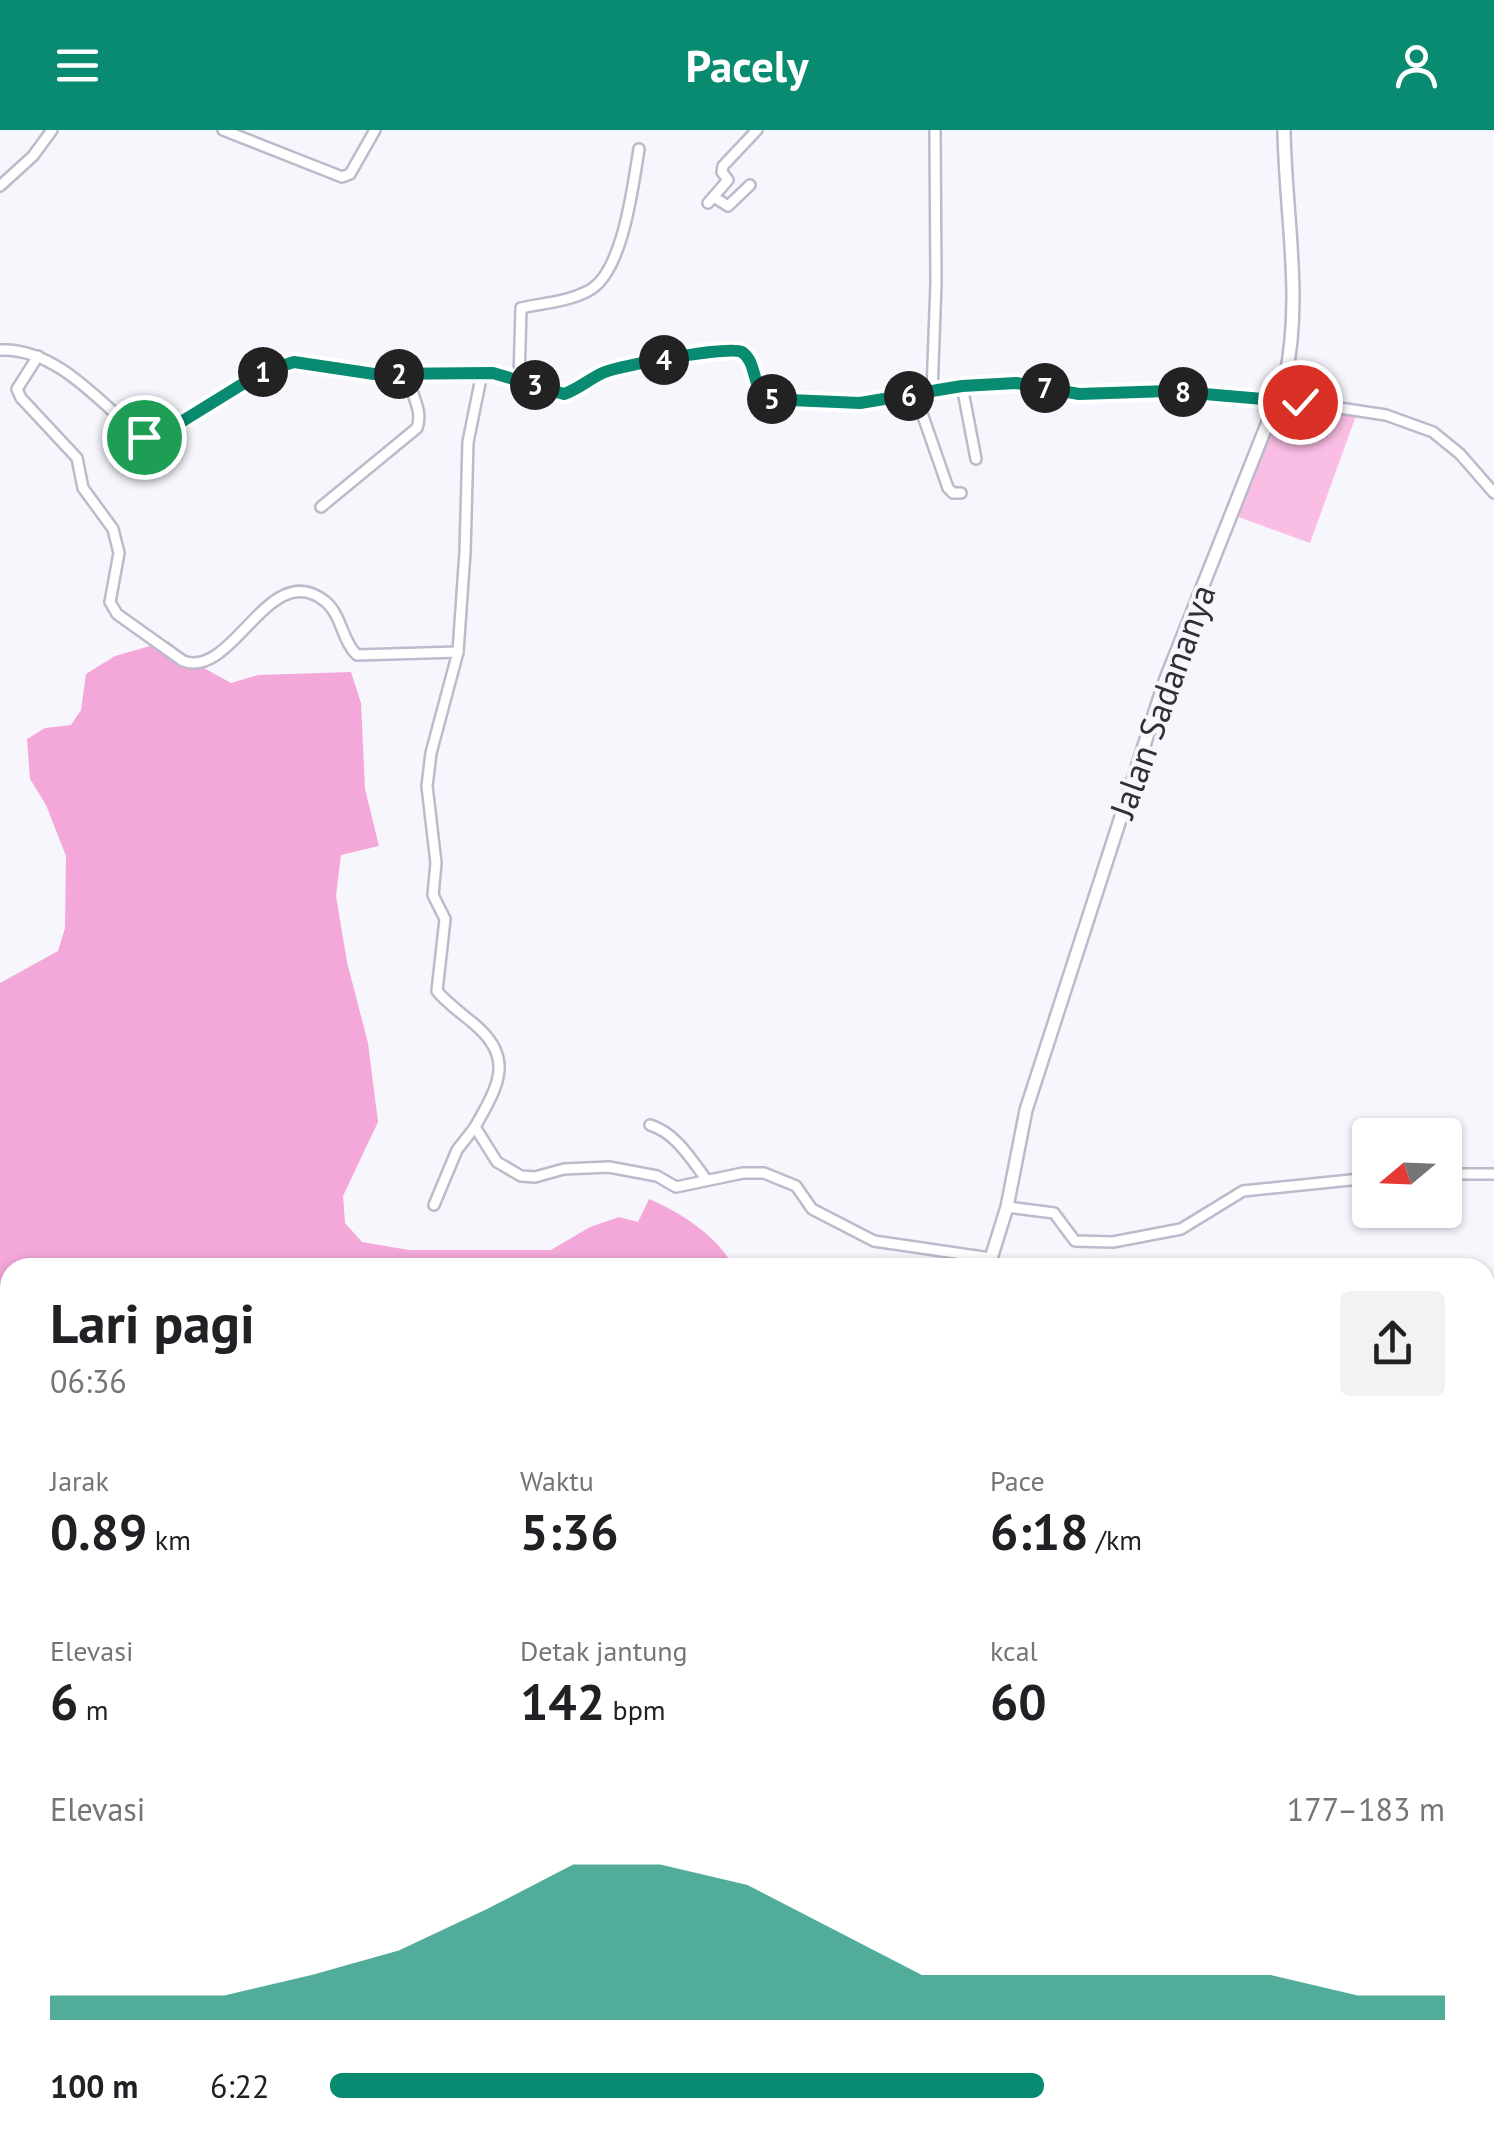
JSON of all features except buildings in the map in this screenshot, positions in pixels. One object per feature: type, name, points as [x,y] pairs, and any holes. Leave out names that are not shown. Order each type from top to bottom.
[{"type":"street","points":[[0,186],[33,156],[52,130]]},
{"type":"street","points":[[223,130],[342,176],[350,174],[375,130]]},
{"type":"street","points":[[750,185],[728,206],[711,200],[728,180],[722,166],[757,130]]},
{"type":"street","points":[[932,392],[935,130]]},
{"type":"street","name":"Jalan Sadananya","points":[[991,1258],[1008,1207],[1026,1110],[1164,681],[1285,379],[1290,342],[1284,130]]},
{"type":"street","points":[[519,380],[520,313],[588,291],[599,282],[616,256],[629,213],[639,149]]},
{"type":"street","points":[[0,350],[38,356],[67,374],[139,435],[152,438],[262,372],[294,362],[374,374],[482,373],[564,394],[607,371],[734,350],[747,358],[758,391],[767,399],[860,403],[962,386],[1016,383],[1079,394],[1169,391],[1276,399],[1386,414],[1433,432],[1460,454],[1494,493]]},
{"type":"street","points":[[38,356],[18,384],[19,394],[80,462],[82,488],[109,522],[117,544],[110,602],[117,614],[182,661],[200,665],[214,659],[272,603],[309,593],[332,608],[357,655],[458,652]]},
{"type":"street","points":[[434,1205],[457,1150],[490,1101],[501,1062],[487,1035],[436,989],[446,919],[433,895],[436,864],[427,786],[430,753],[458,652],[466,552],[468,442],[482,373]]},
{"type":"street","points":[[321,506],[417,428],[420,412],[410,390],[410,374]]},
{"type":"street","points":[[962,386],[976,459]]},
{"type":"street","points":[[916,396],[948,488],[952,493],[961,493]]},
{"type":"street","points":[[650,1125],[679,1144],[706,1179]]},
{"type":"street","points":[[475,1128],[497,1162],[521,1176],[609,1167],[657,1176],[676,1187],[706,1179],[764,1173],[796,1186],[812,1209],[874,1241],[963,1258]]},
{"type":"street","points":[[1462,1174],[1494,1174]]},
{"type":"street","points":[[1008,1207],[1054,1213],[1080,1243],[1113,1242],[1181,1228],[1243,1191],[1352,1180]]},
{"type":"shaded area","points":[[1282,401],[1357,413],[1310,543],[1233,515]]},
{"type":"shaded area","points":[[168,641],[231,683],[258,675],[351,672],[361,703],[365,789],[379,846],[341,855],[336,896],[347,962],[368,1043],[378,1122],[343,1196],[345,1223],[362,1242],[409,1250],[551,1250],[590,1227],[619,1217],[638,1222],[649,1199],[698,1227],[728,1258],[0,1258],[0,983],[58,951],[65,928],[66,856],[46,805],[30,779],[27,739],[45,728],[71,725],[81,710],[86,674],[115,656]]},
{"type":"route","points":[[144,437],[160,435],[262,372],[294,362],[374,374],[493,373],[564,394],[607,371],[734,350],[747,358],[758,391],[767,399],[877,402],[962,386],[1016,383],[1079,394],[1169,391],[1300,402]]}]
